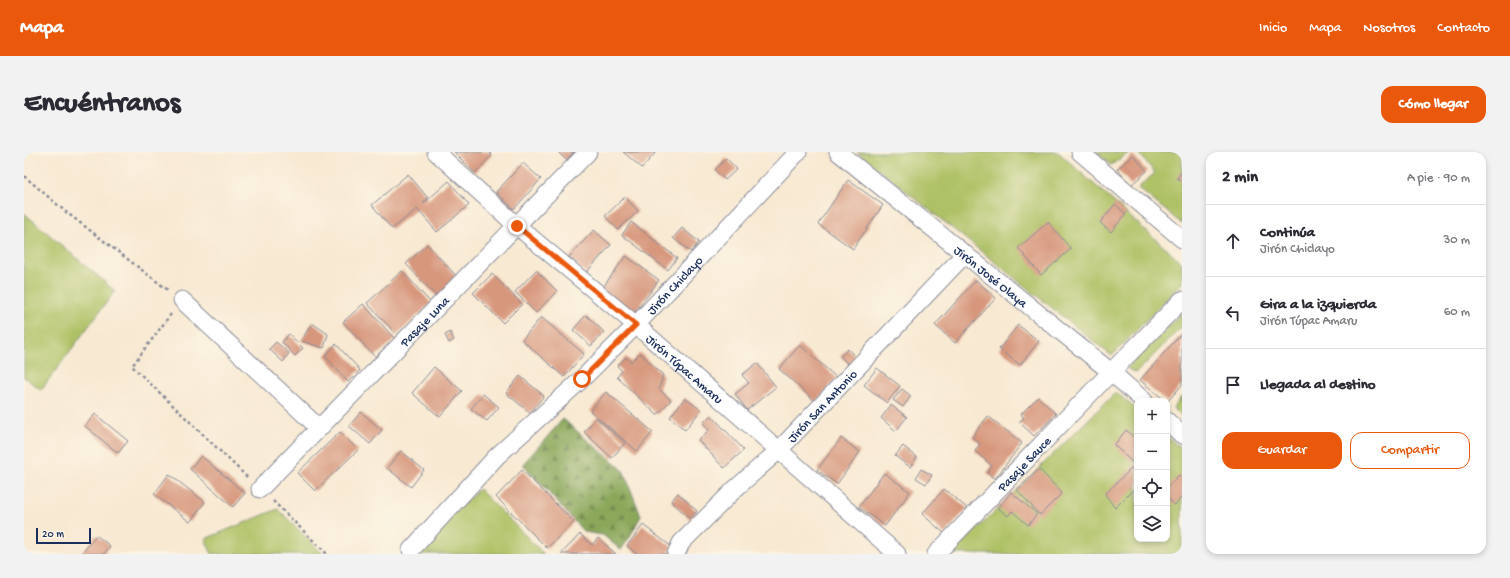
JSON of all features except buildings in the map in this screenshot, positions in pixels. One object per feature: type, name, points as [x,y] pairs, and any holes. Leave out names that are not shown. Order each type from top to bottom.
[{"type":"street","name":"Jirón Túpac Amaru","points":[[436,152],[517,226],[636,325],[897,554]]},
{"type":"street","name":"Pasaje Luna","points":[[260,489],[588,152]]},
{"type":"street","name":"Jirón Chiclayo","points":[[411,550],[497,456],[582,379],[636,325],[798,152]]},
{"type":"street","name":"Jirón José Olaya","points":[[838,152],[1111,372],[1141,398]]},
{"type":"street","points":[[1080,152],[1182,239]]},
{"type":"street","name":"Jirón San Antonio","points":[[676,554],[681,543],[734,489],[779,450],[965,254]]},
{"type":"street","points":[[182,300],[319,428]]},
{"type":"street","name":"Pasaje Sauce","points":[[936,554],[1182,300]]},
{"type":"street","points":[[1170,425],[1182,435]]},
{"type":"path","points":[[24,176],[66,212],[182,300],[132,366],[327,554]]},
{"type":"green space","points":[[857,152],[1058,152],[1182,263],[1182,283],[1112,356]]},
{"type":"green space","points":[[1096,152],[1130,152],[1111,165]]},
{"type":"green space","points":[[1138,152],[1182,152],[1182,224],[1138,188],[1155,173]]},
{"type":"green space","points":[[24,213],[115,291],[41,390],[24,377]]},
{"type":"green space","points":[[1182,313],[1182,327],[1136,373],[1127,368]]},
{"type":"green space","points":[[1116,392],[1134,407],[1134,542],[1170,542],[1170,439],[1182,450],[1182,554],[952,554]]},
{"type":"green space","points":[[1182,396],[1182,417],[1173,408]]},
{"type":"green space","points":[[563,419],[619,466],[624,472],[641,516],[621,550],[603,535],[584,532],[523,464]]},
{"type":"green space","points":[[479,489],[544,554],[412,554]]},
{"type":"green space","points":[[278,509],[323,554],[212,554],[205,539]]},
{"type":"route","points":[[517,226],[636,325],[582,379]]}]
